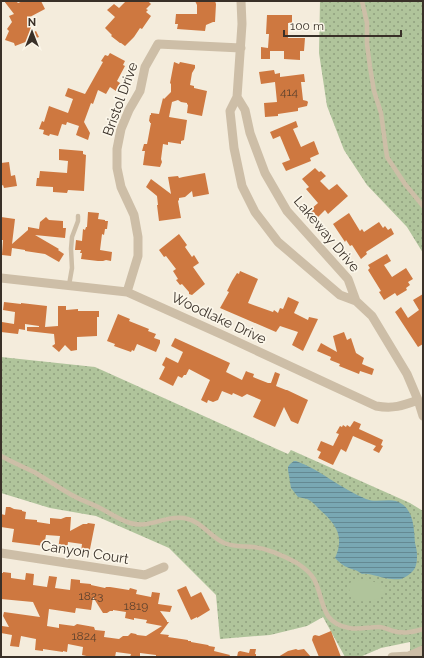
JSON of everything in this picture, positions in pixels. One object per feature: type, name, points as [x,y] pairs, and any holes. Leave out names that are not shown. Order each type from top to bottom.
[{"type":"street","name":"Lakeway Drive","points":[[241,1],[242,24],[237,97],[230,111],[234,148],[242,186],[255,212],[278,242],[340,295],[356,301],[372,316],[407,374],[423,416]]},
{"type":"street","name":"Bristol Drive","points":[[127,292],[138,256],[138,237],[134,215],[121,187],[117,168],[117,149],[121,129],[129,110],[140,91],[146,67],[158,44],[241,48]]},
{"type":"street","name":"Lakeway Drive","points":[[237,97],[244,110],[250,133],[265,173],[287,211],[348,279],[356,301]]},
{"type":"street","name":"Woodlake Drive","points":[[1,278],[127,292],[376,406],[386,408],[396,407],[418,400]]},
{"type":"street","name":"Canyon Court","points":[[1,553],[145,576],[164,567]]},
{"type":"street","points":[[392,657],[408,656],[423,650]]},
{"type":"lane","points":[[362,1],[367,23],[370,67],[374,91],[382,119],[387,157],[405,184],[423,206]]},
{"type":"lane","points":[[69,285],[72,268],[72,237],[78,221],[78,216]]},
{"type":"lane","points":[[1,456],[33,472],[71,495],[129,522],[142,525],[175,518],[187,519],[201,526],[219,540],[228,544],[259,548],[284,557],[299,565],[310,574],[316,583],[327,615],[333,621],[342,626],[359,629],[381,628],[403,633],[423,629]]},
{"type":"green space","points":[[320,1],[423,1],[423,253],[407,227],[367,185],[344,150],[327,106],[319,53]]},
{"type":"green space","points":[[1,357],[95,367],[288,454],[291,450],[410,503],[423,511],[423,657],[410,657],[410,642],[381,648],[360,657],[345,657],[323,617],[307,626],[270,635],[220,639],[216,595],[169,548],[96,516],[50,508],[1,493]]},
{"type":"green space","points":[[354,580],[370,581],[382,584],[385,590],[384,594],[373,600],[357,600],[351,596],[349,587],[349,584]]},
{"type":"water","points":[[294,461],[314,469],[366,499],[375,501],[394,501],[406,507],[413,522],[417,552],[416,564],[412,572],[401,579],[389,579],[362,574],[338,561],[335,558],[338,550],[339,537],[334,525],[312,502],[298,497],[291,488],[288,467]]},
{"type":"building","points":[[4,1],[16,1],[18,3],[23,1],[41,1],[45,9],[28,18],[34,32],[36,31],[39,37],[33,39],[31,45],[28,41],[15,46],[14,43],[5,40],[9,31],[7,29],[12,22],[9,16],[14,14]]},
{"type":"building","points":[[126,1],[148,1],[151,4],[146,9],[148,10],[146,12],[151,16],[142,29],[140,28],[125,46],[111,36],[112,35],[105,28],[115,17],[107,10],[114,4],[119,8]]},
{"type":"building","points":[[195,1],[215,1],[215,22],[206,25],[205,31],[177,29],[178,24],[175,24],[176,14],[197,14],[197,5]]},
{"type":"building","points":[[267,15],[292,15],[292,23],[288,23],[288,38],[305,38],[304,51],[300,51],[300,60],[284,59],[284,51],[270,51],[270,59],[261,59],[261,47],[268,48],[269,34],[266,34]]},
{"type":"building","points":[[110,53],[125,61],[123,65],[125,66],[117,81],[120,83],[116,91],[110,87],[106,94],[98,90],[93,104],[91,103],[84,122],[90,133],[88,140],[76,135],[79,126],[67,122],[66,125],[62,124],[58,136],[43,134],[44,130],[39,129],[42,121],[44,122],[49,106],[68,113],[73,99],[65,96],[68,88],[85,94],[103,62],[101,61],[105,55],[108,56]]},
{"type":"building","points":[[174,62],[179,64],[180,62],[195,65],[190,85],[194,86],[194,88],[207,91],[202,116],[187,113],[187,103],[178,100],[172,102],[169,117],[187,120],[184,140],[181,141],[181,144],[168,142],[168,145],[163,144],[162,162],[160,167],[143,165],[145,151],[142,151],[144,144],[147,144],[151,123],[149,121],[150,115],[151,113],[159,114],[163,98],[164,99],[171,92],[170,83]]},
{"type":"building","points":[[274,70],[275,74],[280,73],[280,77],[304,74],[305,82],[301,82],[303,100],[308,102],[307,106],[298,108],[298,111],[278,114],[278,116],[265,117],[264,103],[277,102],[275,82],[261,84],[259,72]]},
{"type":"building","points":[[296,121],[298,127],[293,129],[301,147],[314,141],[319,154],[310,158],[311,161],[286,171],[282,163],[290,160],[280,136],[273,139],[270,132]]},
{"type":"building","points":[[59,149],[83,151],[83,154],[86,155],[84,191],[68,190],[67,193],[53,192],[53,187],[36,186],[40,171],[67,173],[68,161],[59,160]]},
{"type":"building","points":[[9,162],[11,176],[15,175],[17,186],[4,188],[3,185],[1,186],[1,163]]},
{"type":"building","points":[[315,168],[326,176],[320,181],[329,190],[337,184],[348,196],[328,214],[325,210],[317,218],[310,210],[318,203],[306,189],[309,187],[302,179]]},
{"type":"building","points":[[205,173],[209,194],[193,197],[192,191],[185,197],[179,198],[178,201],[181,218],[159,221],[157,196],[146,187],[151,179],[171,194],[168,177],[178,176],[179,178]]},
{"type":"building","points":[[88,212],[99,213],[98,219],[108,221],[107,229],[105,229],[104,235],[102,234],[100,250],[112,252],[111,261],[81,259],[81,250],[75,250],[76,240],[82,241],[83,229],[85,230],[87,227]]},
{"type":"building","points":[[349,213],[360,231],[362,229],[364,232],[379,222],[383,228],[385,226],[388,230],[391,228],[394,234],[366,252],[367,254],[361,259],[352,245],[350,246],[346,240],[345,242],[333,224]]},
{"type":"building","points":[[1,217],[15,219],[12,244],[28,230],[28,227],[39,229],[40,222],[46,217],[49,220],[63,221],[63,228],[66,228],[65,238],[35,235],[59,249],[58,250],[64,254],[59,262],[45,254],[12,248],[11,256],[2,255],[3,240],[1,240]]},
{"type":"building","points":[[179,234],[187,245],[185,247],[192,257],[194,255],[199,263],[193,267],[205,284],[192,295],[189,294],[182,284],[180,285],[176,280],[178,279],[173,271],[176,269],[166,256],[164,257],[159,250]]},
{"type":"building","points":[[387,254],[391,261],[384,265],[392,277],[406,268],[413,279],[408,282],[410,285],[406,288],[407,290],[397,296],[395,293],[384,300],[379,292],[381,291],[368,270],[370,268],[368,265]]},
{"type":"building","points":[[240,271],[258,279],[248,303],[273,312],[274,310],[278,313],[280,308],[283,309],[288,297],[299,302],[294,313],[308,320],[309,317],[318,319],[303,351],[292,345],[298,332],[280,326],[276,332],[220,308],[229,292],[227,291],[232,281]]},
{"type":"building","points":[[423,294],[423,344],[418,347],[395,312],[401,307],[408,318],[419,310],[413,300]]},
{"type":"building","points":[[4,302],[47,306],[45,327],[58,326],[58,306],[66,306],[66,310],[78,309],[78,311],[99,311],[99,317],[97,317],[97,336],[77,337],[77,350],[71,351],[65,345],[59,352],[52,346],[55,344],[54,334],[27,331],[27,327],[39,326],[25,324],[25,330],[19,329],[18,334],[1,332],[2,322],[14,324],[15,312],[3,310]]},
{"type":"building","points":[[118,314],[156,334],[154,338],[160,340],[160,343],[156,352],[137,344],[134,351],[132,350],[131,352],[114,346],[115,344],[107,341]]},
{"type":"building","points":[[344,332],[347,340],[351,338],[356,353],[364,358],[362,364],[374,369],[372,375],[360,371],[359,374],[339,366],[340,364],[330,360],[331,357],[317,351],[321,343],[337,352],[333,336]]},
{"type":"building","points":[[175,338],[230,363],[226,372],[242,380],[246,371],[254,374],[253,377],[268,383],[271,383],[275,372],[280,374],[276,386],[308,400],[298,424],[291,421],[284,407],[275,427],[253,417],[261,400],[247,394],[242,397],[233,393],[232,395],[222,391],[218,400],[213,402],[208,400],[207,403],[201,400],[210,380],[189,369],[186,375],[182,378],[178,376],[173,386],[159,379],[165,367],[162,365],[166,357],[178,363],[183,352],[171,346]]},
{"type":"building","points":[[354,421],[361,424],[359,429],[383,440],[381,445],[383,446],[379,453],[373,450],[376,446],[353,436],[346,452],[341,449],[333,465],[318,458],[321,452],[317,450],[321,441],[333,446],[339,434],[336,433],[340,426],[342,427],[343,425],[346,427],[347,425],[350,427]]},
{"type":"building","points":[[6,507],[26,512],[25,519],[37,520],[37,522],[50,524],[50,518],[61,519],[71,517],[70,531],[83,524],[95,524],[89,554],[81,552],[82,544],[68,542],[67,550],[58,549],[60,536],[46,535],[44,546],[12,542],[14,529],[1,527],[1,514],[5,515]]},
{"type":"building","points":[[1,573],[11,573],[11,578],[25,580],[26,573],[34,574],[33,585],[47,587],[49,576],[57,577],[55,588],[70,590],[71,579],[80,580],[80,583],[105,588],[110,587],[129,590],[130,588],[137,590],[136,594],[151,597],[152,592],[160,593],[158,604],[172,606],[170,612],[160,611],[167,622],[169,622],[160,634],[215,647],[214,651],[230,655],[229,657],[156,657],[156,655],[140,653],[140,657],[130,657],[131,654],[116,652],[115,657],[91,657],[82,655],[83,647],[68,644],[67,652],[43,649],[43,651],[35,650],[36,639],[21,636],[19,647],[10,646],[12,635],[1,633],[2,626],[9,627],[3,616],[4,612],[40,617],[33,602],[1,599]],"holes":[[[93,597],[103,613],[113,610],[126,612],[125,618],[147,620],[146,623],[162,626],[146,636],[131,633],[128,636],[123,636],[119,639],[104,637],[105,631],[95,630],[94,627],[77,624],[74,626],[59,624],[59,628],[47,626],[49,609],[75,613],[76,608],[91,610]]]},
{"type":"building","points":[[186,586],[191,597],[201,592],[210,610],[191,620],[177,590]]},
{"type":"building","points":[[331,631],[341,657],[319,657],[312,640],[313,636],[319,636]]},
{"type":"building","points":[[250,649],[256,649],[256,657],[237,657],[238,652],[249,653]]},
{"type":"building","points":[[304,649],[311,657],[278,657],[288,651]]}]
